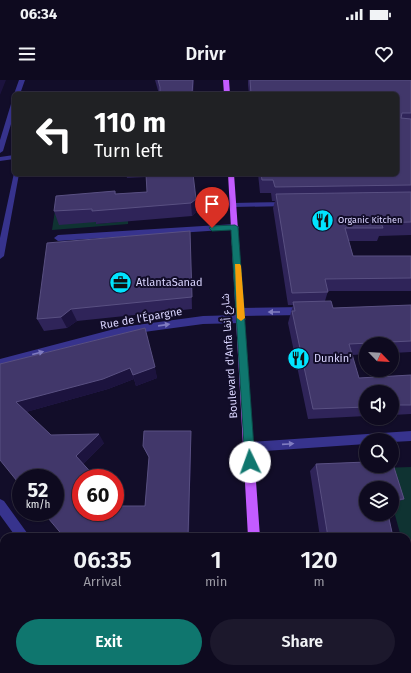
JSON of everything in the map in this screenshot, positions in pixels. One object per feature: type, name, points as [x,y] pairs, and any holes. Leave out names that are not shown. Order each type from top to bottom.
[{"type":"main road","points":[[226,80],[227,92]]},
{"type":"main road","name":"Boulevard d'Anfa شارع أنفا","points":[[231,176],[254,533]]},
{"type":"street","points":[[18,92],[22,80]]},
{"type":"street","points":[[0,151],[12,111]]},
{"type":"street","points":[[0,158],[12,158]]},
{"type":"street","points":[[233,205],[296,204]]},
{"type":"street","points":[[58,238],[235,227]]},
{"type":"street","name":"Rue de l'Épargne","points":[[0,364],[122,331],[241,315],[310,310]]},
{"type":"street","points":[[249,447],[411,436]]},
{"type":"street","points":[[0,505],[21,533]]},
{"type":"lane","points":[[0,256],[16,176]]},
{"type":"green space","points":[[128,199],[128,224],[52,230],[56,204]],"holes":[[[118,205],[118,222],[96,224]]]},
{"type":"green space","points":[[399,467],[411,467],[411,533],[400,533],[397,521],[399,521],[399,481],[388,481],[384,473],[399,473]]},
{"type":"building","points":[[158,80],[193,80],[192,92],[160,92]]},
{"type":"building","points":[[250,80],[411,80],[411,113],[402,113],[401,118],[411,119],[411,185],[275,187],[273,180],[262,180],[261,176],[399,176],[399,92],[251,92]]},
{"type":"building","points":[[146,176],[193,176],[196,199],[191,203],[92,211],[92,209],[54,211],[56,196],[115,191],[115,194],[147,192]]},
{"type":"building","points":[[411,192],[411,222],[381,223],[383,228],[345,228],[353,256],[411,256],[411,278],[325,279],[328,292],[292,293],[276,194]]},
{"type":"building","points":[[190,231],[192,297],[71,309],[61,317],[37,319],[47,243]]},
{"type":"building","points":[[331,301],[333,308],[411,305],[411,341],[399,342],[399,337],[359,337],[359,344],[349,344],[359,378],[399,377],[399,376],[411,375],[411,405],[399,405],[399,385],[359,385],[359,407],[313,409],[292,311],[295,311],[293,302]]},
{"type":"building","points":[[145,328],[155,367],[133,375],[130,368],[103,379],[16,402],[51,435],[99,434],[76,456],[88,469],[72,469],[72,521],[124,521],[124,506],[145,506],[149,457],[143,446],[144,431],[191,431],[188,533],[61,533],[51,521],[64,521],[64,469],[12,469],[12,475],[0,460],[0,364]]},
{"type":"building","points":[[359,462],[359,473],[396,473],[398,481],[359,481],[359,521],[390,521],[392,533],[327,533],[316,464]]},
{"type":"building","points":[[399,483],[404,499],[399,499]]},
{"type":"slow traffic","points":[[237,266],[241,318]]},
{"type":"place","name":"Organic Kitchen","points":[[322,220]]},
{"type":"place","name":"AtlantaSanad","points":[[121,282]]},
{"type":"place","name":"Dunkin'","points":[[299,358]]},
{"type":"route","points":[[212,228],[235,227],[250,462]]}]
